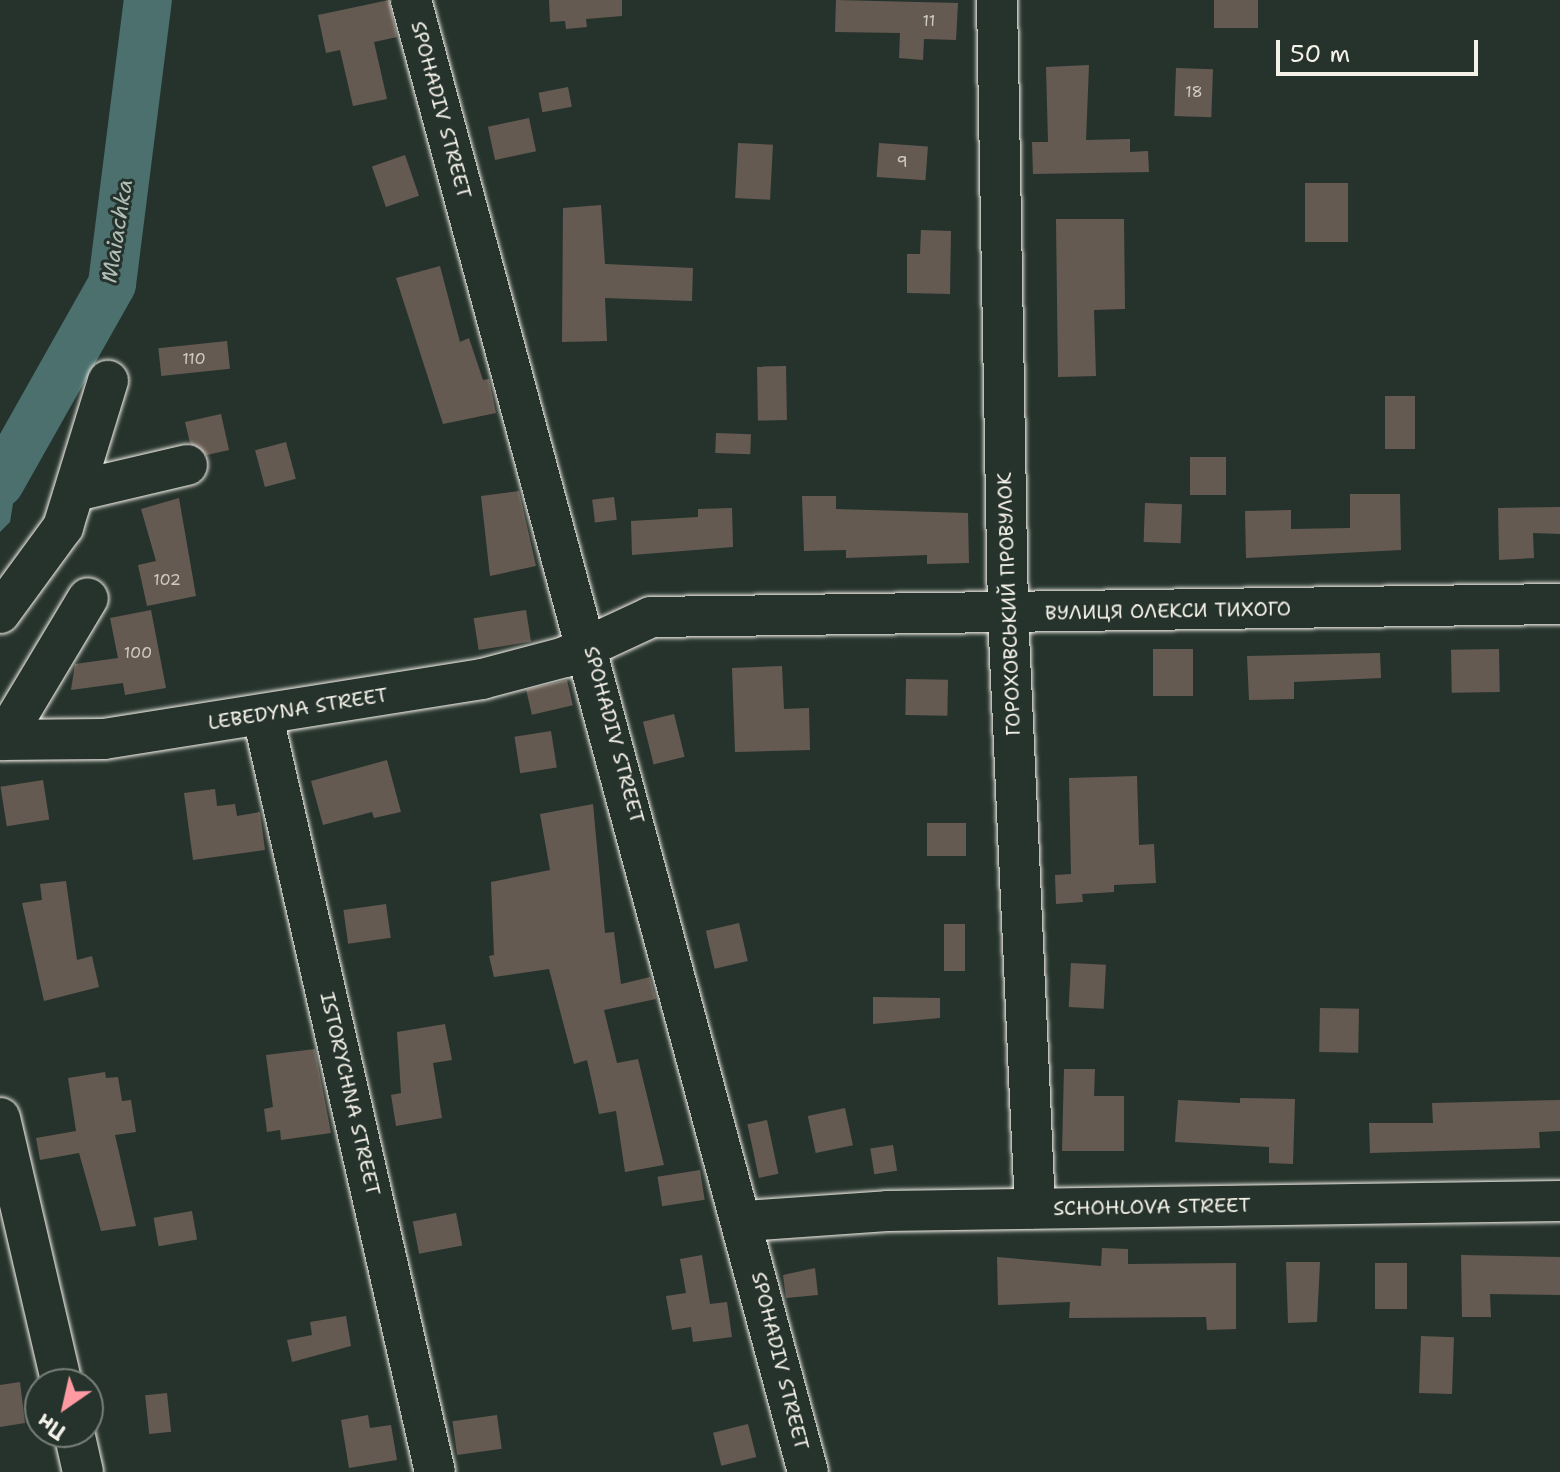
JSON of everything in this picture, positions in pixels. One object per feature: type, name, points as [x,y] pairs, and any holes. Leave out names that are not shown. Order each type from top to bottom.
[{"type":"street","name":"SPOHADIV STREET","points":[[411,0],[590,645],[745,1221],[808,1472]]},
{"type":"street","name":"ГОРОХОВСЬКИЙ ПРОВУЛОК","points":[[997,0],[1008,613],[1035,1208]]},
{"type":"street","points":[[0,613],[44,559],[76,491],[108,381]]},
{"type":"street","points":[[76,491],[187,465]]},
{"type":"street","points":[[1,740],[88,598]]},
{"type":"street","name":"ВУЛИЦЯ ОЛЕКСИ ТИХОГО","points":[[590,645],[651,617],[1560,604]]},
{"type":"street","name":"LEBEDYNA STREET","points":[[1,740],[104,739],[263,717],[482,679],[590,645]]},
{"type":"street","name":"ISTORYCHNA STREET","points":[[263,717],[435,1472]]},
{"type":"street","points":[[0,1118],[58,1368]]},
{"type":"street","name":"SCHOHLOVA STREET","points":[[745,1221],[1035,1208],[1560,1201]]},
{"type":"street","points":[[78,1448],[83,1472]]},
{"type":"water","points":[[24,437],[10,522],[0,532],[0,458],[10,443]]},
{"type":"building","points":[[389,0],[397,37],[374,42],[387,99],[353,106],[340,50],[326,53],[318,15]]},
{"type":"building","points":[[549,0],[622,0],[622,16],[586,19],[587,27],[566,29],[565,21],[550,22]]},
{"type":"building","points":[[836,0],[958,3],[956,40],[924,39],[923,60],[899,58],[900,33],[835,32]]},
{"type":"building","points":[[1214,0],[1258,0],[1258,28],[1214,28]]},
{"type":"building","points":[[1089,65],[1086,140],[1130,139],[1130,152],[1148,151],[1149,172],[1033,174],[1032,142],[1048,142],[1046,67]]},
{"type":"building","points":[[1176,68],[1213,69],[1211,117],[1174,116]]},
{"type":"building","points":[[568,87],[572,107],[542,112],[539,93]]},
{"type":"building","points":[[529,118],[536,151],[495,160],[488,127]]},
{"type":"building","points":[[738,143],[773,145],[770,200],[735,198]]},
{"type":"building","points":[[879,143],[928,146],[926,180],[877,177]]},
{"type":"building","points":[[405,155],[419,196],[386,207],[372,166]]},
{"type":"building","points":[[1305,183],[1348,183],[1348,242],[1305,242]]},
{"type":"building","points":[[601,205],[605,264],[693,268],[692,301],[605,298],[607,341],[562,342],[563,208]]},
{"type":"building","points":[[1056,219],[1124,219],[1125,309],[1094,310],[1096,376],[1058,377]]},
{"type":"building","points":[[921,230],[951,231],[950,294],[907,293],[907,254],[920,254]]},
{"type":"building","points":[[440,266],[460,342],[469,338],[483,380],[489,379],[496,413],[443,424],[396,278]]},
{"type":"building","points":[[227,341],[230,369],[161,376],[158,348]]},
{"type":"building","points":[[786,366],[787,420],[758,420],[757,367]]},
{"type":"building","points":[[1385,396],[1415,396],[1415,449],[1385,449]]},
{"type":"building","points":[[221,414],[229,450],[207,455],[190,443],[185,422]]},
{"type":"building","points":[[716,433],[751,434],[750,454],[715,453]]},
{"type":"building","points":[[286,442],[296,479],[265,487],[255,450]]},
{"type":"building","points":[[1190,457],[1226,457],[1226,495],[1190,495]]},
{"type":"building","points":[[519,491],[536,566],[490,576],[481,496]]},
{"type":"building","points":[[1350,494],[1400,494],[1401,550],[1246,558],[1245,511],[1291,510],[1291,529],[1350,528]]},
{"type":"building","points":[[802,496],[836,496],[836,509],[968,513],[969,563],[927,564],[927,555],[846,558],[846,550],[804,551]]},
{"type":"building","points":[[614,497],[617,520],[595,523],[592,500]]},
{"type":"building","points":[[179,498],[196,596],[147,606],[138,565],[156,561],[141,509]]},
{"type":"building","points":[[1145,503],[1182,504],[1181,543],[1144,542]]},
{"type":"building","points":[[1560,507],[1560,534],[1533,533],[1534,558],[1499,560],[1498,508]]},
{"type":"building","points":[[732,508],[733,547],[632,555],[631,521],[698,517],[698,509]]},
{"type":"building","points":[[151,610],[166,688],[125,695],[123,683],[71,690],[75,664],[118,658],[110,618]]},
{"type":"building","points":[[526,610],[531,642],[479,650],[474,618]]},
{"type":"building","points":[[1153,649],[1193,649],[1193,696],[1153,696]]},
{"type":"building","points":[[1499,649],[1500,692],[1452,693],[1451,650]]},
{"type":"building","points":[[1380,653],[1381,678],[1294,682],[1294,699],[1249,700],[1247,656]]},
{"type":"building","points":[[782,666],[784,709],[809,708],[810,750],[735,752],[732,668]]},
{"type":"building","points":[[906,679],[948,680],[947,716],[905,715]]},
{"type":"building","points":[[567,680],[573,705],[532,715],[526,689]]},
{"type":"building","points":[[674,714],[685,757],[654,764],[643,722]]},
{"type":"building","points":[[551,731],[557,768],[520,773],[514,737]]},
{"type":"building","points":[[387,760],[401,812],[374,818],[372,812],[323,825],[311,781]]},
{"type":"building","points":[[1137,776],[1139,845],[1154,844],[1156,883],[1114,885],[1114,892],[1082,894],[1083,902],[1056,904],[1055,875],[1071,874],[1069,778]]},
{"type":"building","points":[[43,780],[49,820],[7,826],[1,787]]},
{"type":"building","points":[[215,789],[217,806],[235,804],[237,816],[260,812],[265,850],[193,860],[184,793]]},
{"type":"building","points":[[593,804],[605,933],[614,932],[621,984],[650,977],[656,999],[604,1010],[617,1063],[638,1059],[664,1165],[625,1172],[616,1111],[599,1114],[587,1060],[574,1064],[549,969],[494,977],[489,956],[494,955],[491,882],[550,870],[540,814]]},
{"type":"building","points":[[927,823],[966,823],[966,856],[927,856]]},
{"type":"building","points":[[66,881],[77,960],[92,956],[99,987],[44,1001],[22,903],[42,900],[40,884]]},
{"type":"building","points":[[386,904],[391,938],[348,944],[343,910]]},
{"type":"building","points":[[739,923],[748,961],[715,969],[706,931]]},
{"type":"building","points":[[944,924],[965,924],[965,971],[944,971]]},
{"type":"building","points":[[1071,963],[1106,965],[1104,1009],[1069,1007]]},
{"type":"building","points":[[873,997],[940,998],[940,1018],[873,1024]]},
{"type":"building","points":[[1320,1008],[1359,1009],[1358,1053],[1319,1052]]},
{"type":"building","points":[[445,1024],[452,1060],[433,1063],[442,1118],[396,1126],[391,1095],[401,1093],[397,1032]]},
{"type":"building","points":[[315,1049],[331,1133],[281,1140],[280,1130],[267,1132],[264,1109],[273,1107],[266,1055]]},
{"type":"building","points":[[1064,1069],[1095,1069],[1094,1096],[1124,1096],[1124,1151],[1062,1151]]},
{"type":"building","points":[[105,1072],[106,1078],[118,1077],[122,1101],[131,1100],[136,1132],[115,1135],[136,1226],[101,1231],[79,1153],[40,1160],[36,1138],[76,1131],[68,1078]]},
{"type":"building","points":[[1240,1098],[1295,1099],[1293,1164],[1269,1163],[1269,1147],[1175,1142],[1178,1100],[1240,1103]]},
{"type":"building","points":[[1560,1100],[1560,1131],[1539,1132],[1540,1148],[1370,1153],[1369,1123],[1433,1123],[1432,1103]]},
{"type":"building","points":[[845,1108],[853,1145],[816,1153],[808,1116]]},
{"type":"building","points":[[767,1120],[778,1174],[759,1178],[747,1124]]},
{"type":"building","points":[[893,1145],[897,1171],[874,1174],[870,1149]]},
{"type":"building","points":[[700,1170],[705,1200],[662,1206],[658,1177]]},
{"type":"building","points":[[192,1211],[197,1240],[159,1246],[154,1218]]},
{"type":"building","points":[[456,1213],[462,1245],[419,1254],[413,1221]]},
{"type":"building","points":[[1102,1248],[1128,1249],[1128,1264],[1236,1263],[1236,1329],[1207,1330],[1206,1317],[1069,1318],[1070,1302],[998,1305],[997,1257],[1101,1266]]},
{"type":"building","points":[[702,1255],[710,1304],[727,1302],[732,1337],[693,1342],[691,1327],[672,1330],[666,1296],[686,1293],[680,1259]]},
{"type":"building","points":[[1461,1255],[1560,1257],[1560,1295],[1490,1294],[1491,1317],[1462,1317]]},
{"type":"building","points":[[1286,1262],[1320,1262],[1317,1322],[1288,1323]]},
{"type":"building","points":[[1375,1263],[1407,1263],[1407,1309],[1375,1309]]},
{"type":"building","points":[[815,1268],[818,1295],[786,1298],[783,1275]]},
{"type":"building","points":[[346,1316],[351,1346],[292,1362],[287,1340],[312,1335],[310,1322]]},
{"type":"building","points":[[1421,1336],[1454,1337],[1452,1394],[1419,1393]]},
{"type":"building","points":[[20,1382],[24,1423],[0,1427],[0,1385]]},
{"type":"building","points":[[167,1393],[171,1432],[149,1434],[145,1395]]},
{"type":"building","points":[[368,1415],[370,1428],[391,1425],[397,1460],[349,1468],[341,1420]]},
{"type":"building","points":[[497,1415],[502,1449],[457,1455],[452,1421]]},
{"type":"building","points":[[748,1424],[756,1457],[721,1466],[713,1433]]},
{"type":"waterway","name":"Maiachka","points":[[0,483],[112,284],[148,0]]}]
